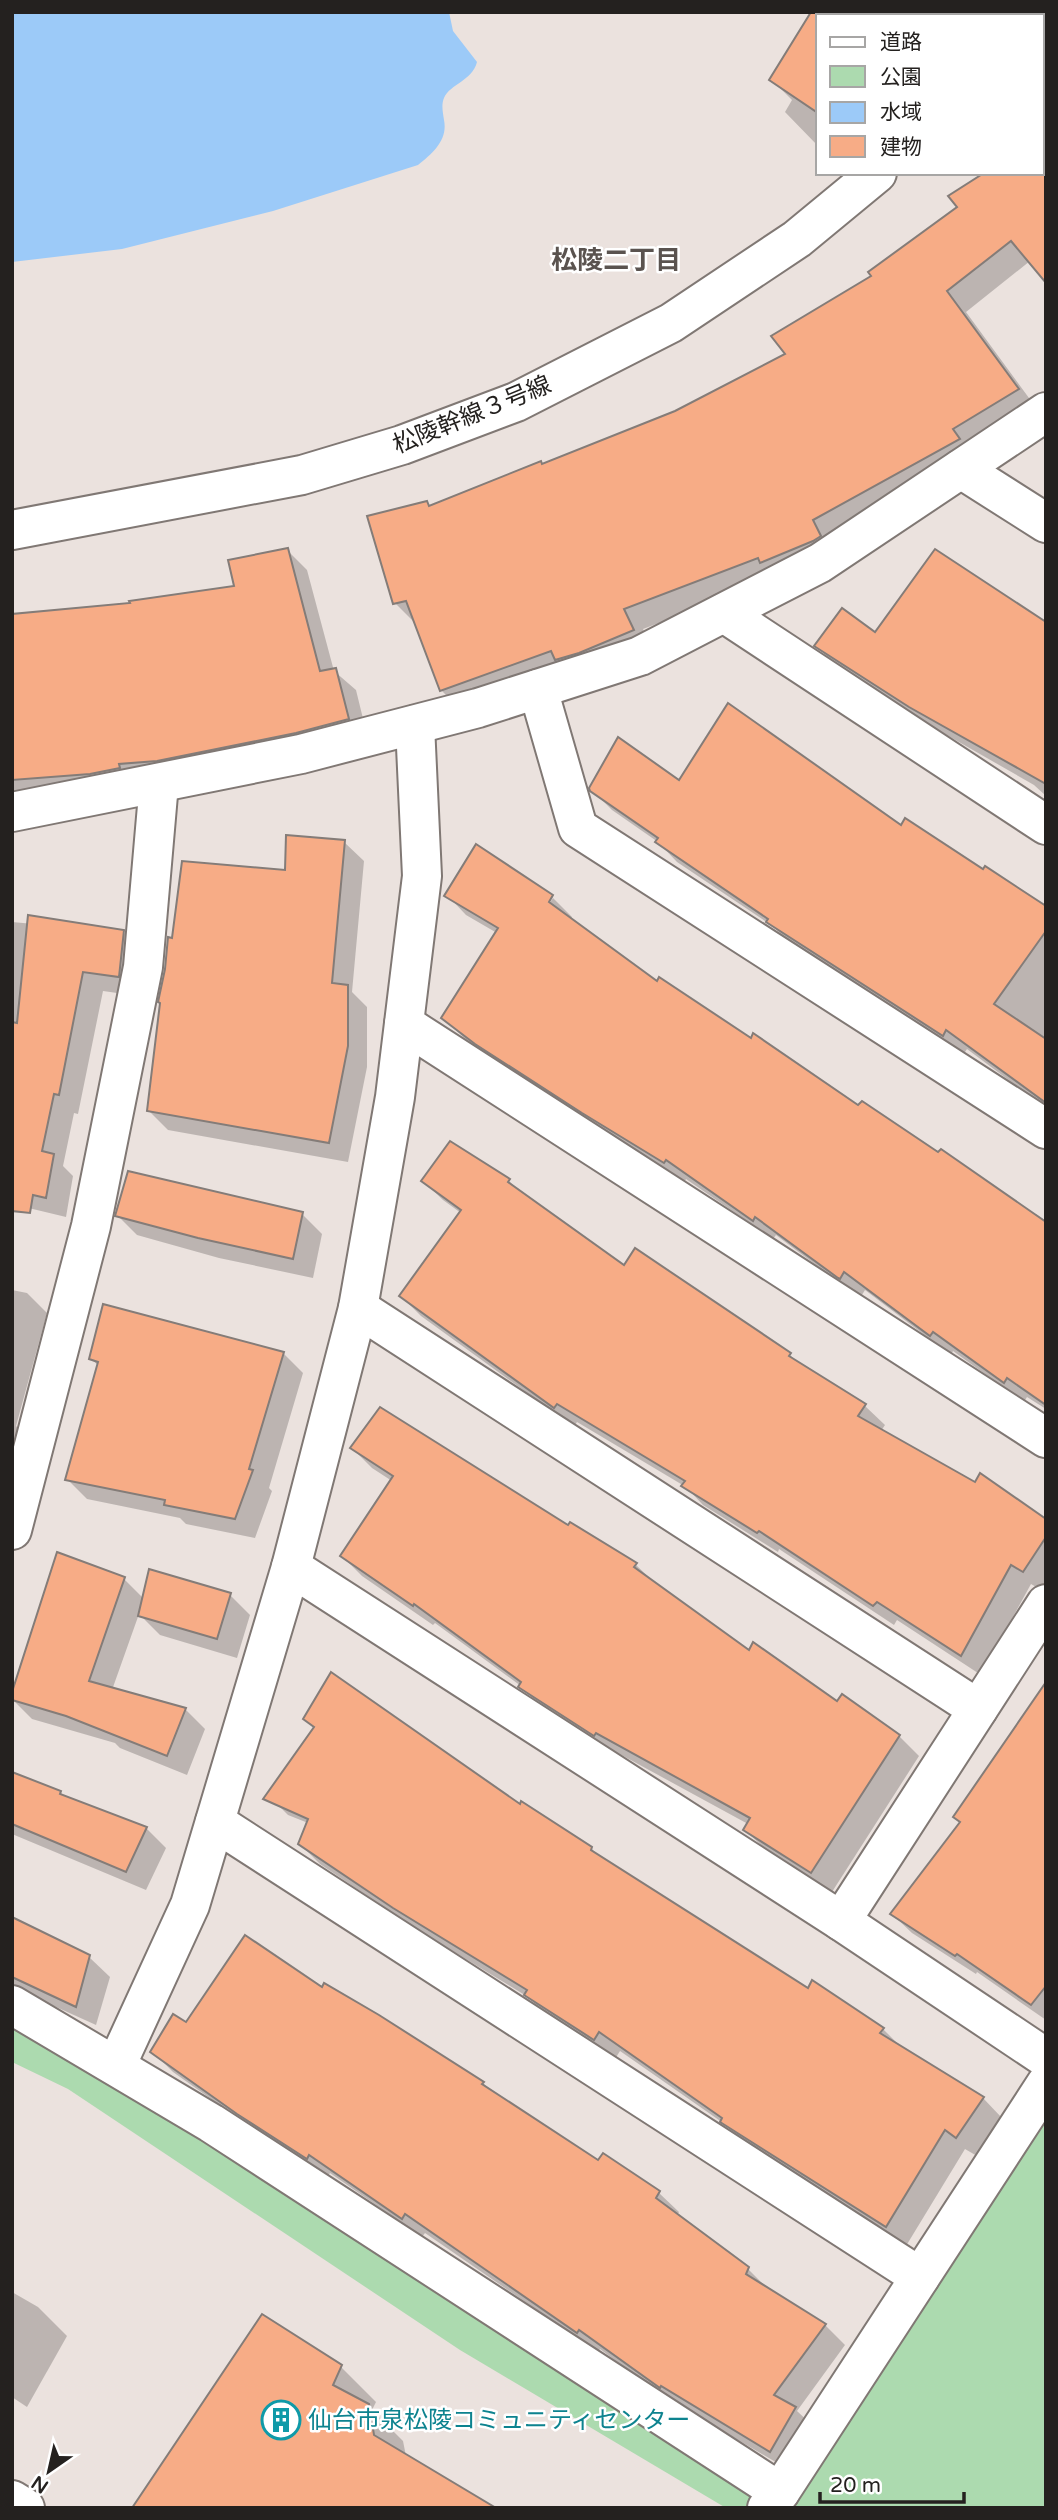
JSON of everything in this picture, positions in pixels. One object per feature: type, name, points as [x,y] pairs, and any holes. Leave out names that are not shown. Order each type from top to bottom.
[{"type":"street","name":"松陵幹線３号線","points":[[12,530],[302,475],[402,445],[516,402],[671,323],[797,239],[875,175]]},
{"type":"street","points":[[12,812],[301,754],[478,708],[640,656],[820,562],[1046,412]]},
{"type":"street","points":[[961,469],[1046,523]]},
{"type":"street","points":[[724,612],[1046,825]]},
{"type":"street","points":[[538,689],[578,828],[1046,1129]]},
{"type":"street","points":[[116,2066],[190,1905],[291,1567],[358,1308],[395,1097],[422,876],[415,725]]},
{"type":"street","points":[[12,1530],[91,1226],[143,967],[159,783]]},
{"type":"street","points":[[404,1024],[1046,1438]]},
{"type":"street","points":[[358,1308],[978,1709]]},
{"type":"street","points":[[291,1567],[841,1921],[1046,2058]]},
{"type":"street","points":[[841,1921],[1046,1604]]},
{"type":"street","points":[[215,1822],[920,2277]]},
{"type":"street","points":[[12,2005],[211,2123],[774,2500],[1046,2084]]},
{"type":"street","points":[[12,2500],[25,2508]]},
{"type":"green space","points":[[12,2009],[776,2489],[1046,2084],[1046,2508],[726,2508],[460,2350],[68,2089],[12,2062]]},
{"type":"water","points":[[12,12],[449,12],[453,31],[477,62],[471,74],[444,98],[444,134],[434,151],[418,165],[273,211],[122,249],[12,262]]},
{"type":"building","points":[[811,12],[818,12],[816,112],[769,80]]},
{"type":"building","points":[[1046,173],[1046,283],[1011,241],[947,291],[1019,389],[953,429],[960,439],[813,520],[821,536],[813,541],[760,563],[758,558],[624,609],[634,630],[579,653],[555,660],[551,651],[440,691],[406,601],[393,604],[367,516],[427,501],[429,506],[541,461],[542,464],[675,411],[785,354],[771,336],[871,276],[868,272],[957,207],[948,196],[981,175]]},
{"type":"building","points":[[288,548],[320,671],[336,668],[349,719],[296,733],[157,761],[119,764],[120,768],[90,774],[12,780],[12,614],[130,603],[129,601],[234,586],[228,560]]},
{"type":"building","points":[[935,549],[1046,622],[1046,784],[909,707],[814,646],[842,608],[875,632]]},
{"type":"building","points":[[728,703],[901,825],[905,818],[1046,906],[1046,931],[994,1004],[1046,1039],[1046,1103],[946,1030],[943,1036],[766,922],[768,919],[655,842],[658,838],[590,791],[589,788],[618,737],[679,780]]},
{"type":"building","points":[[286,835],[345,840],[332,983],[348,985],[348,1046],[329,1143],[147,1111],[158,1002],[168,937],[172,938],[182,861],[285,870]]},
{"type":"building","points":[[476,844],[553,895],[549,902],[657,981],[659,977],[751,1038],[753,1033],[858,1105],[862,1101],[938,1152],[941,1149],[1046,1222],[1046,1405],[1007,1378],[1004,1383],[933,1332],[930,1336],[844,1272],[840,1279],[838,1278],[755,1217],[753,1221],[666,1160],[664,1163],[582,1113],[475,1044],[441,1018],[498,928],[444,896]]},
{"type":"building","points":[[28,915],[124,930],[119,977],[83,972],[59,1095],[54,1094],[42,1151],[54,1154],[46,1198],[33,1195],[30,1213],[12,1211],[12,1022],[17,1023]]},
{"type":"building","points":[[450,1141],[510,1179],[508,1182],[624,1265],[635,1248],[791,1353],[789,1356],[866,1404],[858,1416],[975,1482],[980,1473],[1046,1519],[1046,1537],[1023,1572],[1011,1565],[961,1656],[877,1602],[873,1606],[759,1531],[757,1533],[681,1486],[685,1481],[557,1404],[554,1408],[399,1296],[461,1210],[421,1181]]},
{"type":"building","points":[[128,1171],[303,1212],[293,1259],[115,1216]]},
{"type":"building","points":[[103,1304],[284,1352],[249,1469],[253,1470],[235,1519],[164,1505],[165,1500],[65,1480],[98,1362],[89,1359]]},
{"type":"building","points":[[380,1407],[568,1525],[570,1522],[637,1563],[634,1567],[749,1650],[753,1642],[837,1701],[842,1694],[900,1735],[811,1873],[743,1830],[750,1818],[596,1733],[594,1736],[518,1687],[521,1682],[414,1604],[413,1606],[340,1556],[393,1476],[350,1448]]},
{"type":"building","points":[[57,1552],[125,1577],[89,1681],[186,1708],[167,1756],[66,1716],[12,1700],[12,1692]]},
{"type":"building","points":[[149,1569],[231,1593],[217,1639],[138,1616]]},
{"type":"building","points":[[331,1672],[520,1804],[521,1801],[592,1847],[591,1850],[808,1988],[812,1980],[884,2028],[880,2033],[984,2097],[956,2138],[945,2130],[886,2227],[720,2122],[722,2118],[599,2032],[594,2040],[524,1995],[527,1990],[393,1908],[298,1844],[308,1819],[263,1799],[314,1727],[303,1719]]},
{"type":"building","points":[[1046,1682],[1046,1986],[1031,2005],[957,1954],[955,1956],[890,1914],[960,1822],[953,1817]]},
{"type":"building","points":[[12,1772],[61,1791],[60,1794],[147,1827],[126,1872],[12,1824]]},
{"type":"building","points":[[12,1917],[90,1955],[76,2007],[12,1977]]},
{"type":"building","points":[[245,1935],[322,1987],[324,1983],[379,2015],[484,2082],[482,2084],[598,2160],[603,2153],[660,2191],[656,2198],[749,2267],[746,2274],[826,2324],[774,2395],[796,2407],[770,2452],[661,2386],[660,2388],[579,2330],[577,2333],[405,2214],[402,2219],[309,2155],[307,2159],[237,2114],[150,2052],[173,2014],[186,2022]]},
{"type":"building","name":"仙台市泉松陵コミュニティセンター","points":[[262,2314],[342,2365],[333,2385],[369,2404],[374,2435],[496,2508],[132,2508]]},
{"type":"place","name":"仙台市泉松陵コミュニティセンター","points":[[281,2420]]},
{"type":"district","name":"松陵二丁目","points":[[616,260]]}]
